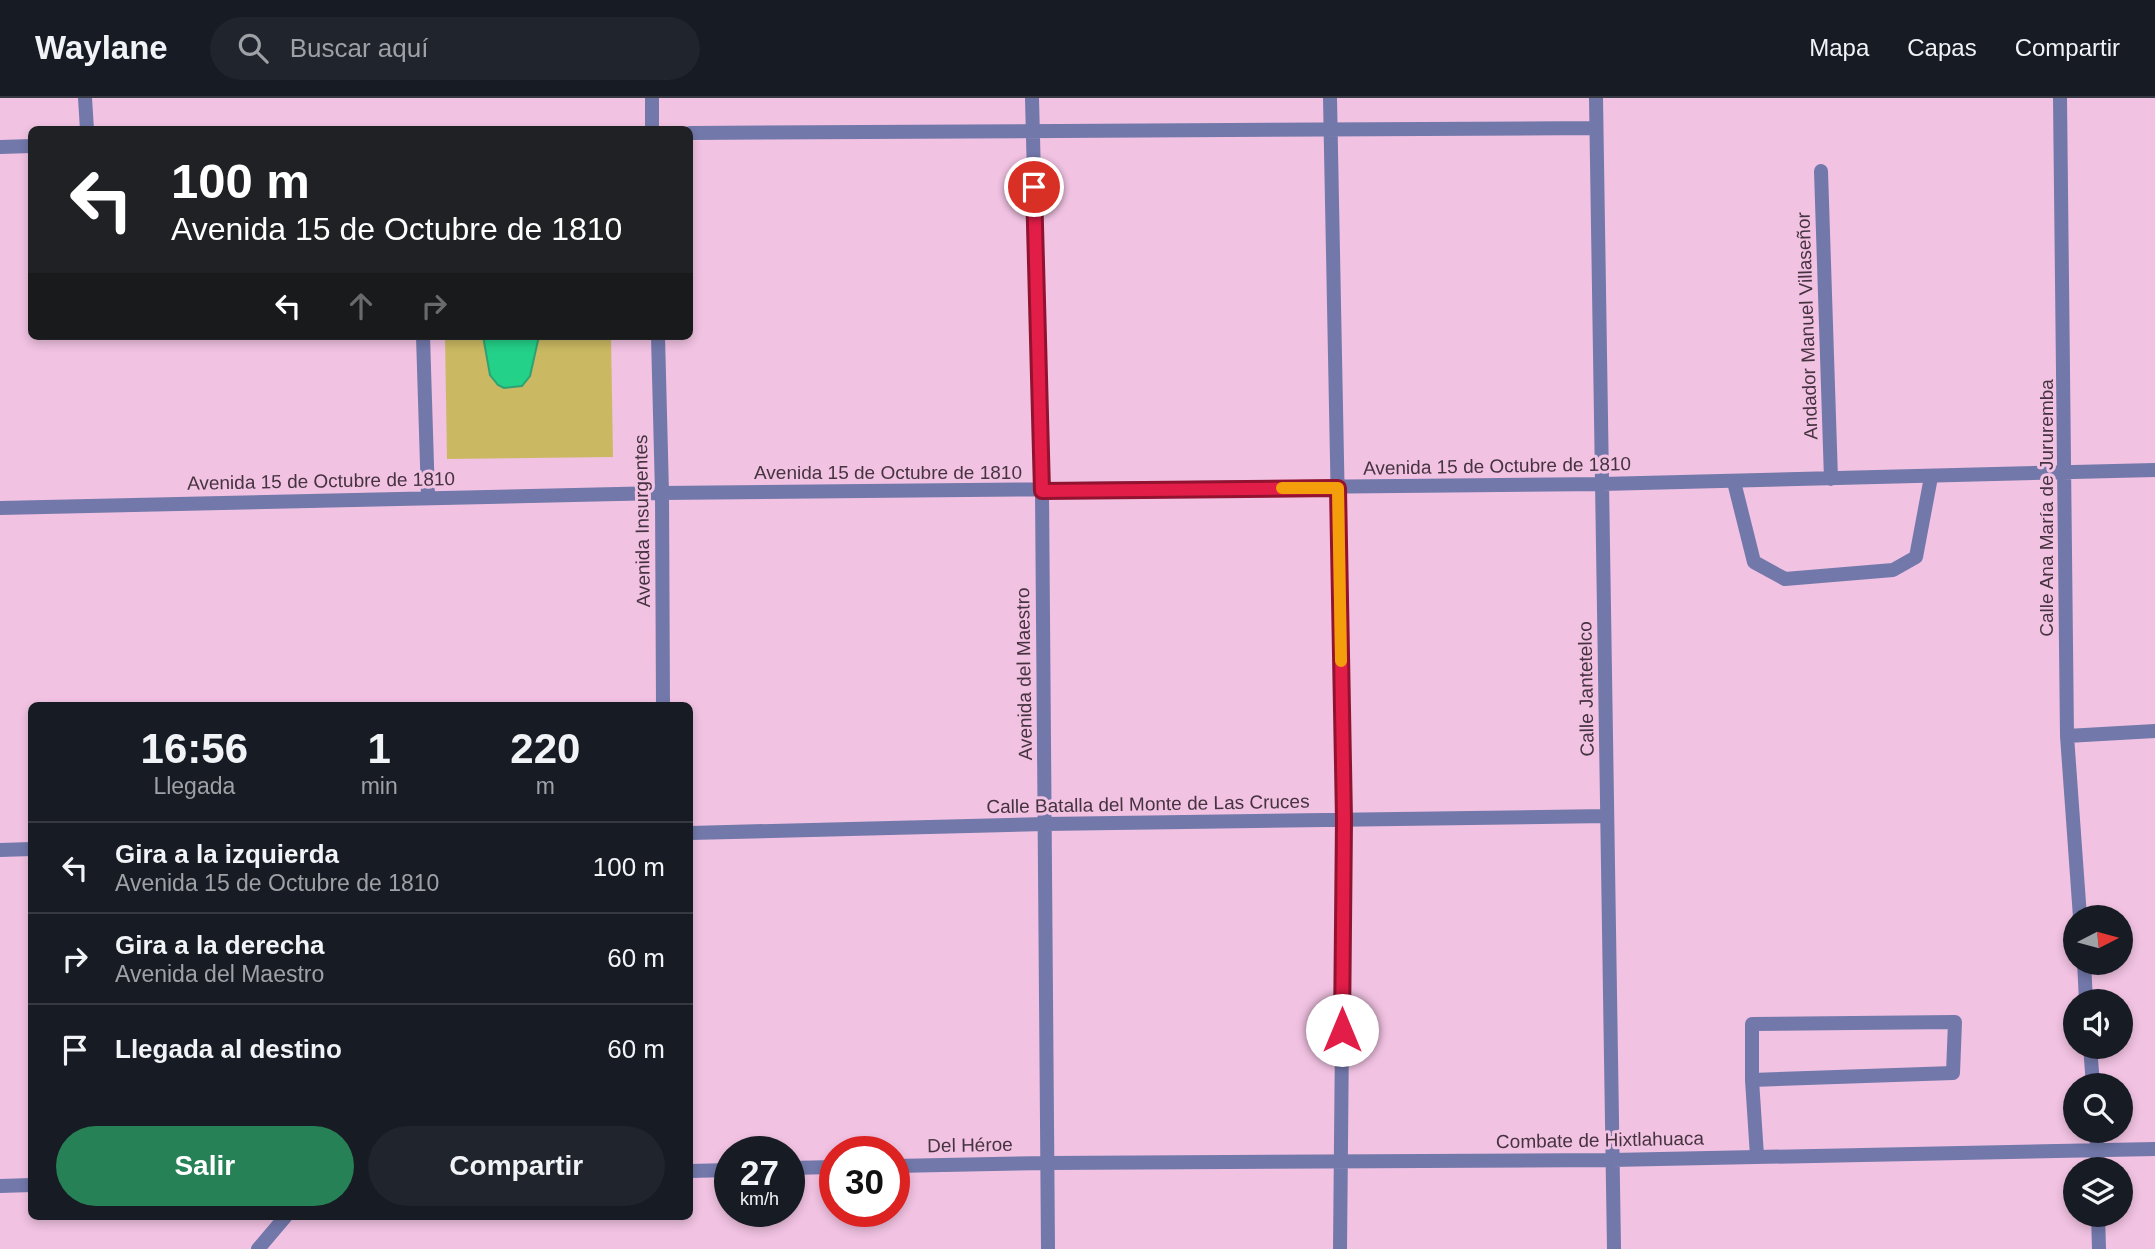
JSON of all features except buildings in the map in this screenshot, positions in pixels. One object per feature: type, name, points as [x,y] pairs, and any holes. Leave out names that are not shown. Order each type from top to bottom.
[{"type":"street","points":[[85,98],[87,126]]},
{"type":"street","points":[[652,98],[653,126]]},
{"type":"street","name":"Avenida del Maestro","points":[[1032,98],[1042,491],[1048,1249]]},
{"type":"street","points":[[1330,98],[1344,820],[1340,1249]]},
{"type":"street","name":"Calle Jantetelco","points":[[1596,98],[1614,1249]]},
{"type":"street","name":"Calle Ana María de Jururemba","points":[[2060,98],[2067,736],[2079,905]]},
{"type":"street","points":[[693,133],[1596,128]]},
{"type":"street","points":[[0,147],[28,146]]},
{"type":"street","name":"Andador Manuel Villaseñor","points":[[1821,171],[1830,479]]},
{"type":"street","points":[[424,340],[428,497]]},
{"type":"street","name":"Avenida Insurgentes","points":[[658,340],[663,702]]},
{"type":"street","name":"Avenida 15 de Octubre de 1810","points":[[0,508],[662,493],[1734,482],[2155,470]]},
{"type":"street","points":[[1734,482],[1754,562],[1784,579],[1893,570],[1916,557],[1931,477]]},
{"type":"street","points":[[2067,736],[2155,730]]},
{"type":"street","name":"Calle Batalla del Monte de Las Cruces","points":[[693,833],[1045,824],[1607,816]]},
{"type":"street","points":[[0,850],[28,849]]},
{"type":"street","points":[[1752,1080],[1953,1073],[1955,1021],[1752,1024],[1752,1080],[1757,1156]]},
{"type":"street","points":[[2097,1143],[2098,1157]]},
{"type":"street","name":"Combate de Hixtlahuaca","points":[[1046,1163],[1612,1160],[2155,1149]]},
{"type":"street","name":"Del Héroe","points":[[910,1166],[1046,1163]]},
{"type":"street","points":[[693,1171],[714,1170]]},
{"type":"street","points":[[0,1186],[28,1185]]},
{"type":"street","points":[[258,1249],[283,1220]]},
{"type":"street","points":[[2098,1227],[2099,1249]]},
{"type":"shaded area","points":[[445,340],[611,340],[613,457],[447,459]]},
{"type":"shaded area","points":[[484,340],[538,340],[530,376],[522,386],[504,388],[490,375]]},
{"type":"slow traffic","points":[[1282,488],[1338,488],[1341,661]]},
{"type":"route","points":[[1034,187],[1042,491],[1338,488],[1344,820],[1342,1030]]}]
